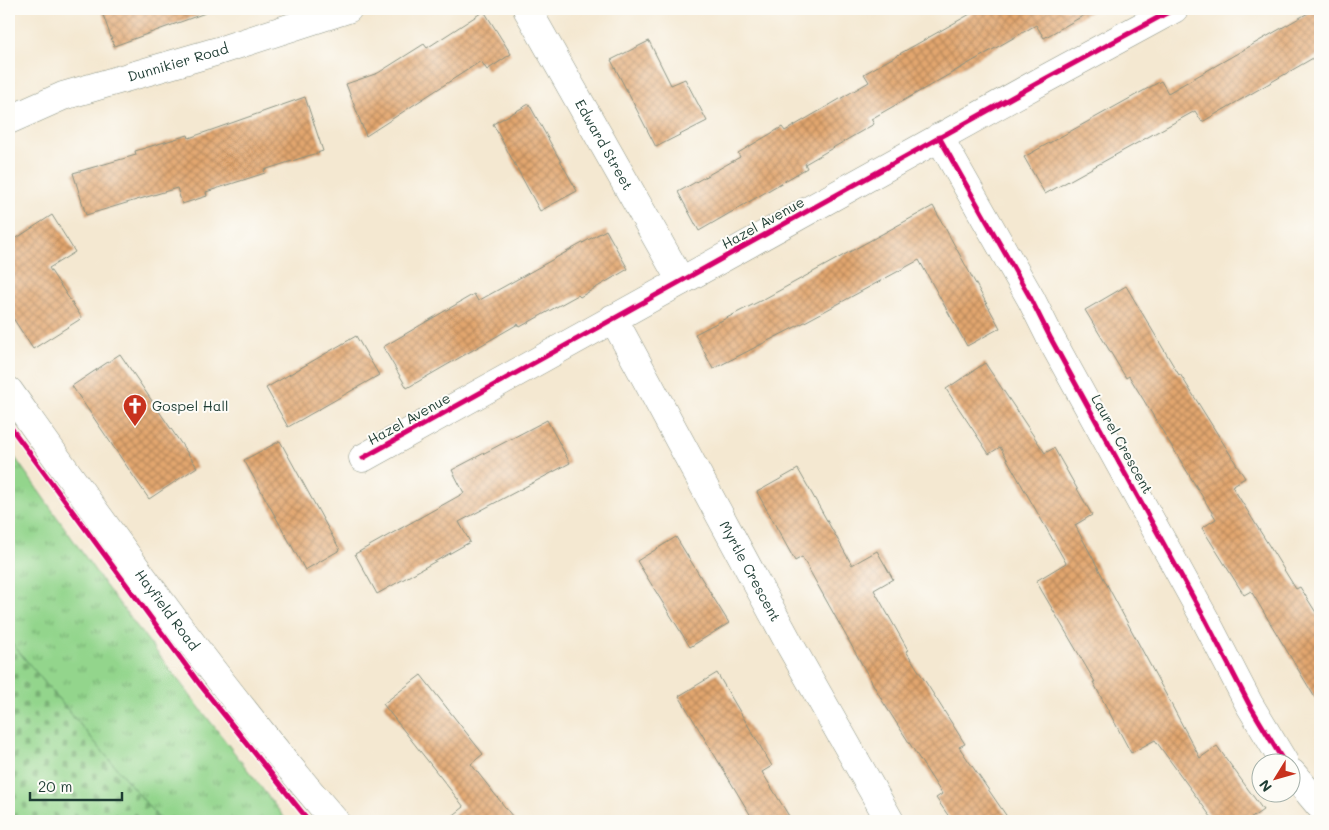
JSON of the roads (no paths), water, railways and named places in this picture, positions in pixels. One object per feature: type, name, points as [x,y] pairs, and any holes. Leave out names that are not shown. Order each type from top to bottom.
[{"type":"street","name":"Dunnikier Road","points":[[9,120],[63,96],[218,51],[348,9]]},
{"type":"street","name":"Edward Street","points":[[527,9],[681,281]]},
{"type":"street","name":"Hazel Avenue","points":[[363,458],[1174,9]]},
{"type":"street","name":"Laurel Crescent","points":[[940,137],[1032,299],[1051,339],[1205,619],[1249,704],[1278,752]]},
{"type":"street","name":"Myrtle Crescent","points":[[613,318],[790,645],[890,821]]},
{"type":"street","name":"Hayfield Road","points":[[9,391],[186,636],[300,782],[334,821]]},
{"type":"street","points":[[1302,785],[1320,806]]},
{"type":"place","name":"Gospel Hall","points":[[135,427]]}]
